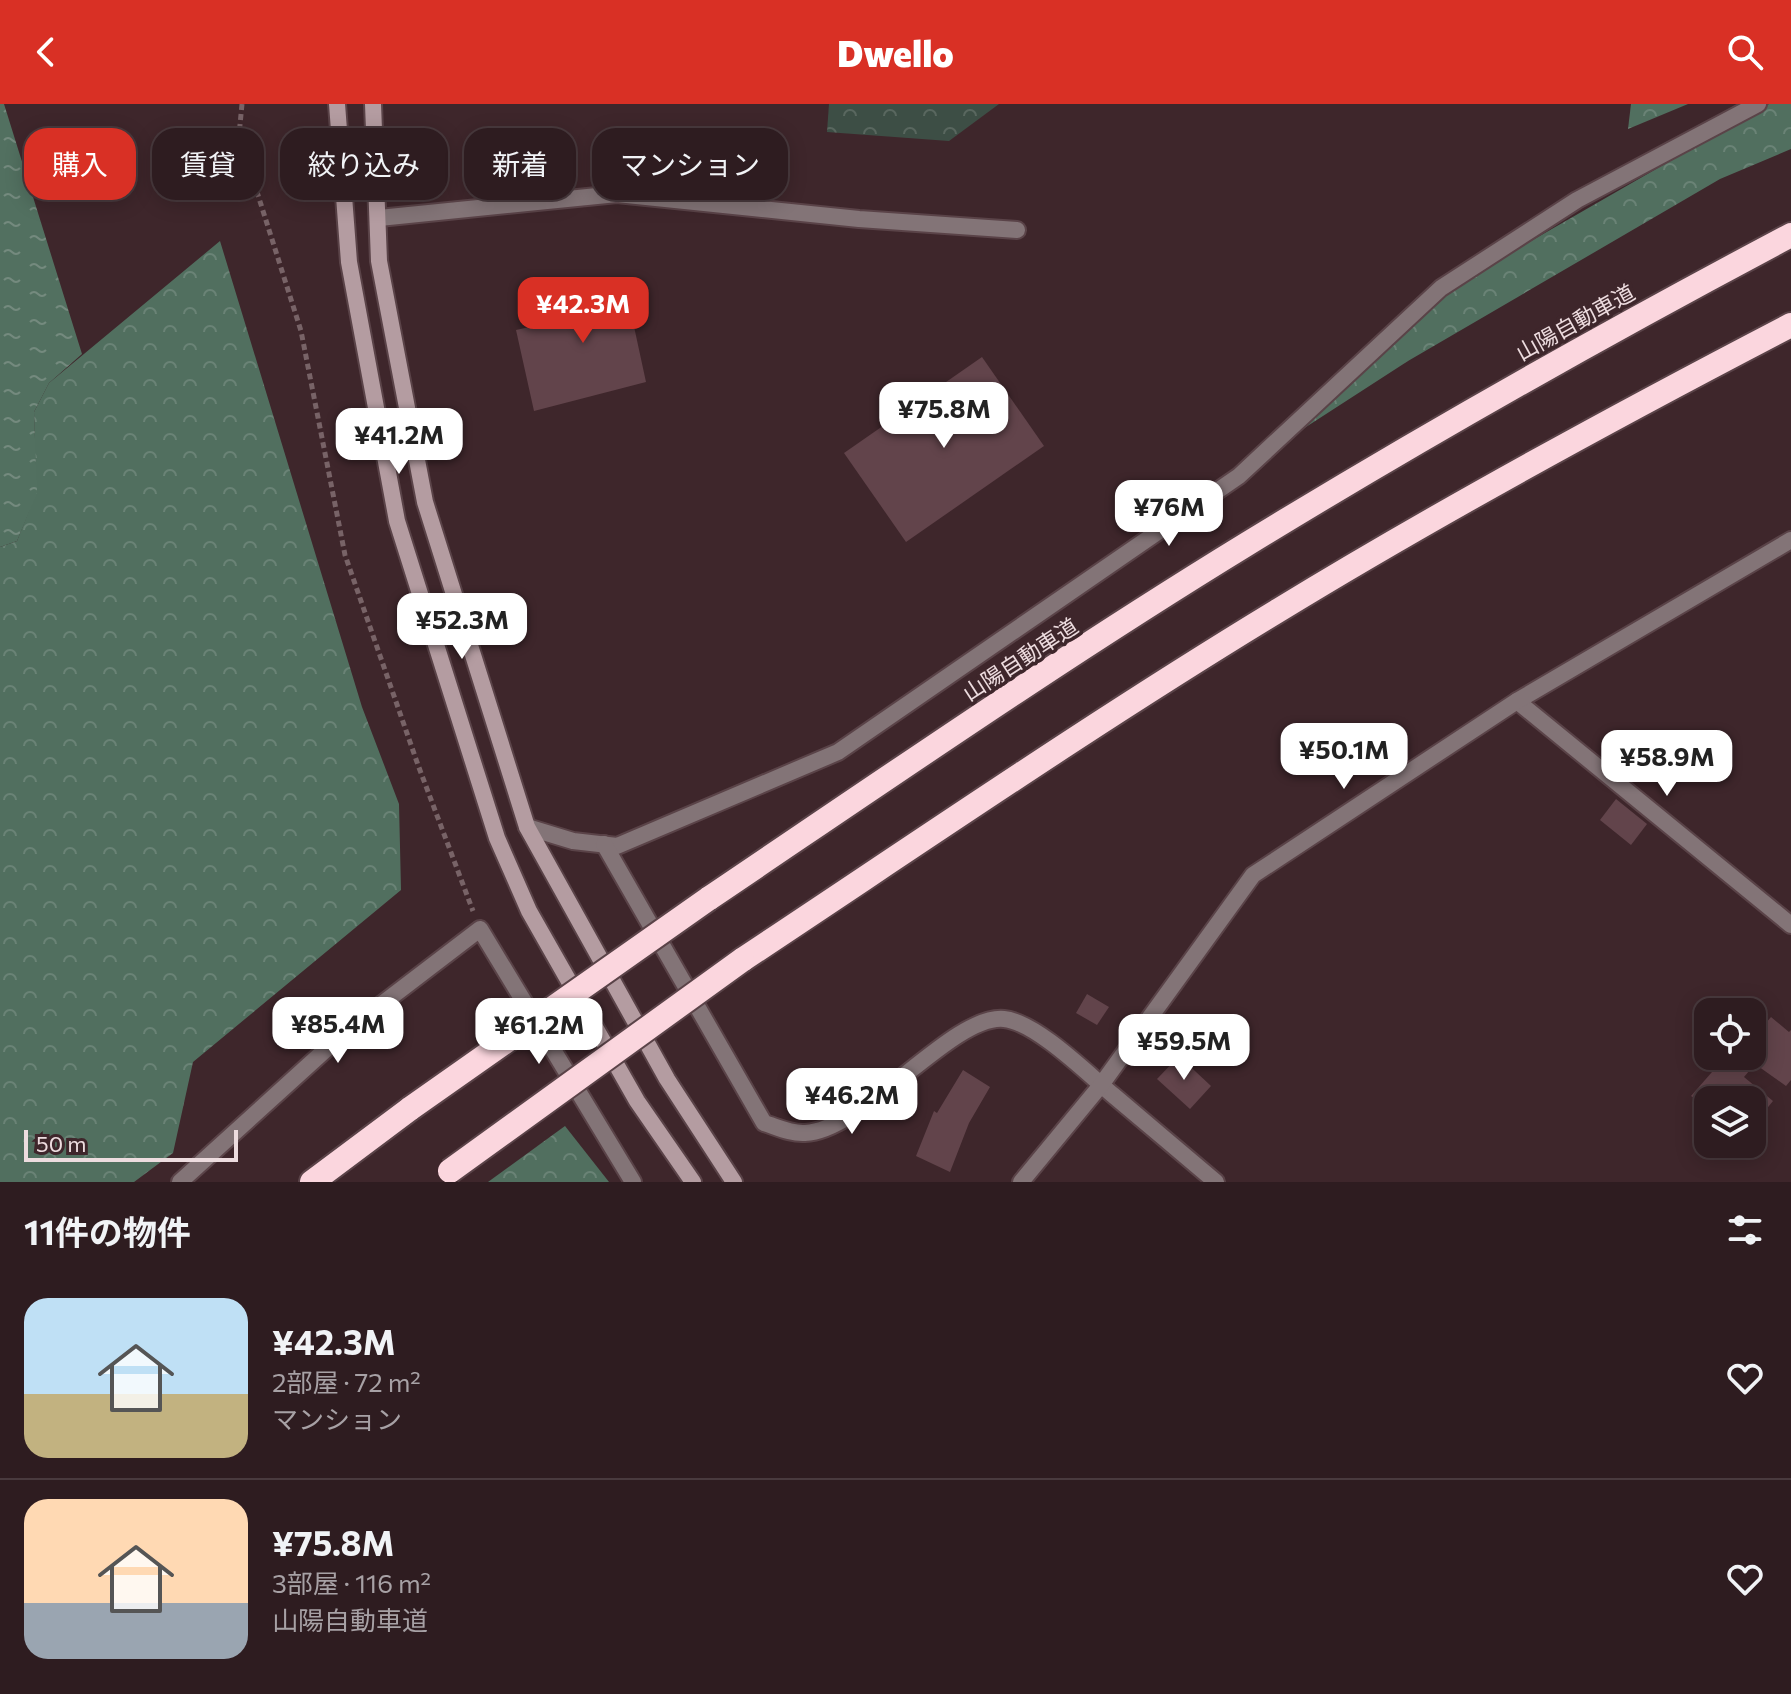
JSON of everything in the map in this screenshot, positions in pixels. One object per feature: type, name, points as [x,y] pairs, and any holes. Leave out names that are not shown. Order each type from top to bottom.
[{"type":"highway","name":"山陽自動車道","points":[[312,1182],[411,1108],[708,899],[1031,681],[1430,433],[1594,339],[1791,235]]},
{"type":"highway","points":[[443,1176],[742,960],[1078,737],[1277,611],[1468,498],[1791,325]]},
{"type":"street","points":[[337,104],[349,262],[397,521],[497,838],[529,911],[621,1074],[693,1182]]},
{"type":"street","points":[[373,104],[379,261],[425,502],[527,827],[667,1079],[734,1182]]},
{"type":"street","points":[[527,827],[573,841],[617,846],[838,752],[1239,476],[1441,288],[1577,200],[1758,104]]},
{"type":"street","points":[[379,218],[617,194],[859,219],[1017,230]]},
{"type":"street","points":[[1021,1182],[1101,1085],[1253,875],[1517,701],[1791,540]]},
{"type":"street","points":[[1517,701],[1791,925]]},
{"type":"street","points":[[604,844],[764,1123],[786,1131],[806,1133],[827,1128],[968,1030],[981,1023],[1003,1019],[1022,1025],[1053,1044],[1216,1182]]},
{"type":"street","points":[[180,1182],[344,1033],[480,929],[633,1182]]},
{"type":"path","points":[[242,104],[239,135],[301,331],[345,555],[418,765],[480,929]]},
{"type":"green space","points":[[829,104],[999,104],[949,141],[827,132]]},
{"type":"green space","points":[[1631,104],[1688,104],[1628,129]]},
{"type":"green space","points":[[1769,104],[1791,104],[1791,149],[1720,179],[1408,361],[1264,454],[1463,280]]},
{"type":"green space","points":[[220,241],[362,707],[399,804],[401,890],[193,1062],[173,1153],[134,1182],[0,1182],[0,547],[17,541],[36,493],[34,412],[49,383]]},
{"type":"green space","points":[[565,1126],[609,1182],[488,1182]]},
{"type":"water","points":[[0,104],[4,104],[24,168],[24,200],[34,200],[82,354],[49,383],[34,412],[37,493],[17,541],[0,547]]},
{"type":"building","points":[[640,279],[646,305],[630,308],[646,382],[534,411],[516,330],[547,323],[541,298]]},
{"type":"building","points":[[982,357],[1044,446],[906,542],[844,453]]},
{"type":"building","points":[[1616,799],[1647,824],[1631,845],[1600,820]]},
{"type":"building","points":[[1087,994],[1109,1007],[1097,1025],[1076,1013]]},
{"type":"building","points":[[1771,1017],[1789,1032],[1791,1030],[1791,1080],[1786,1086],[1763,1070],[1766,1070],[1766,1023]]},
{"type":"building","points":[[1179,1056],[1211,1086],[1190,1109],[1157,1079]]},
{"type":"building","points":[[963,1070],[990,1087],[969,1123],[950,1172],[916,1156],[934,1111],[937,1113]]},
{"type":"building","points":[[1714,1070],[1750,1070],[1744,1077],[1755,1086],[1700,1086]]},
{"type":"building","points":[[1766,1095],[1773,1101],[1766,1110]]}]
